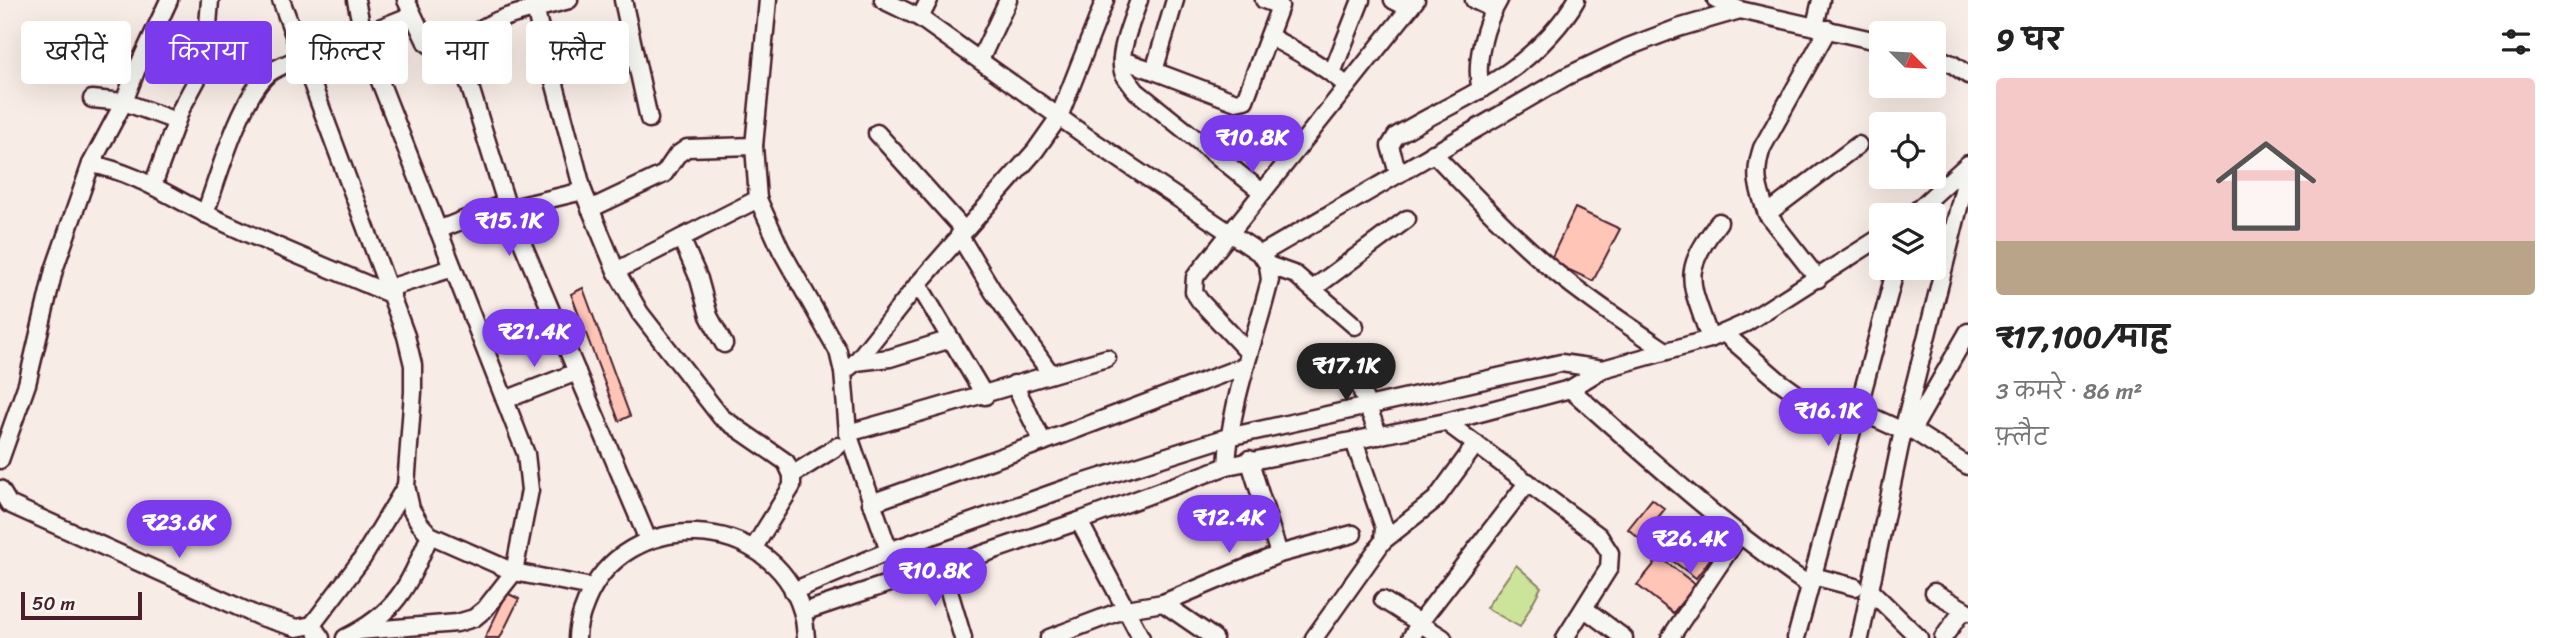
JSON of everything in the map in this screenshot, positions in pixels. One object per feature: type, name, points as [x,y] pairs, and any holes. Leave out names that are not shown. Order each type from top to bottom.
[{"type":"street","points":[[0,460],[27,384],[54,270],[91,164],[124,102],[169,0]]},
{"type":"street","points":[[153,185],[176,121],[200,74],[206,52],[210,0]]},
{"type":"street","points":[[281,0],[289,21]]},
{"type":"street","points":[[356,0],[360,21]]},
{"type":"street","points":[[488,21],[505,7],[569,0]]},
{"type":"street","points":[[623,0],[649,119]]},
{"type":"street","points":[[768,0],[754,146],[758,200],[781,250],[849,367],[848,433],[899,580]]},
{"type":"street","points":[[883,0],[920,18],[1265,259],[1296,275],[1355,326]]},
{"type":"street","points":[[920,18],[929,0]]},
{"type":"street","points":[[980,60],[1008,0]]},
{"type":"street","points":[[849,367],[962,233],[1016,175],[1059,117],[1105,0]]},
{"type":"street","points":[[1139,0],[1122,60],[1122,70],[1126,78],[1136,91],[1262,192]]},
{"type":"street","points":[[1154,71],[1175,0]]},
{"type":"street","points":[[1122,60],[1241,102],[1245,100],[1280,6],[1265,0]]},
{"type":"street","points":[[1332,73],[1361,0]]},
{"type":"street","points":[[1246,359],[1200,301],[1193,285],[1195,277],[1412,4],[1394,0]]},
{"type":"street","points":[[1474,0],[1496,5],[1477,70],[1481,90]]},
{"type":"street","points":[[1398,173],[1390,151],[1392,141],[1412,127],[1510,73],[1530,57],[1566,17],[1576,0]]},
{"type":"street","points":[[1716,0],[1741,10],[1869,39]]},
{"type":"street","points":[[1818,279],[1768,214],[1757,186],[1756,166],[1762,148],[1822,27],[1821,0]]},
{"type":"street","points":[[534,4],[583,191],[616,271],[640,313],[721,417],[786,463],[792,475],[792,486],[754,549]]},
{"type":"street","points":[[389,21],[409,7],[422,33]]},
{"type":"street","points":[[1265,259],[1398,173],[1567,76],[1628,47],[1678,28],[1741,10]]},
{"type":"street","points":[[1269,36],[1332,73],[1347,86]]},
{"type":"street","points":[[1946,61],[1968,75]]},
{"type":"street","points":[[205,214],[239,121],[253,95],[268,74],[286,67]]},
{"type":"street","points":[[312,84],[391,291],[413,365],[406,485],[411,509],[430,535],[514,572],[592,587]]},
{"type":"street","points":[[352,635],[457,624],[474,618],[485,609],[514,572],[530,489],[526,454],[381,84]]},
{"type":"street","points":[[469,84],[507,206],[648,540]]},
{"type":"street","points":[[92,99],[124,102],[176,121]]},
{"type":"street","points":[[877,134],[962,233],[994,293],[1051,374]]},
{"type":"street","points":[[1768,214],[1858,145]]},
{"type":"street","points":[[590,209],[664,174],[677,155],[687,148],[754,146]]},
{"type":"street","points":[[1433,153],[1508,230],[1547,265],[1588,298],[1666,351]]},
{"type":"street","points":[[91,164],[115,169],[153,185],[205,214],[391,291],[453,268]]},
{"type":"street","points":[[1925,203],[1968,164]]},
{"type":"street","points":[[1860,638],[1863,589],[1908,430],[1968,171]]},
{"type":"street","points":[[438,230],[507,206],[583,191]]},
{"type":"street","points":[[616,271],[758,200]]},
{"type":"street","points":[[1314,288],[1406,219]]},
{"type":"street","points":[[1719,222],[1700,247],[1693,263],[1691,282],[1717,336],[1804,399],[1908,430],[1968,466]]},
{"type":"street","points":[[681,238],[702,287],[709,316],[724,344]]},
{"type":"street","points":[[803,612],[942,568],[1249,459],[1446,422],[1570,389],[1603,369],[1717,336],[1746,323],[1869,245]]},
{"type":"street","points":[[1227,466],[1228,437],[1246,359],[1270,280],[1265,259]]},
{"type":"street","points":[[1796,638],[1893,280]]},
{"type":"street","points":[[918,284],[985,396]]},
{"type":"street","points":[[1908,430],[1968,332]]},
{"type":"street","points":[[849,367],[890,358],[951,339]]},
{"type":"street","points":[[1348,356],[1379,436]]},
{"type":"street","points":[[848,433],[985,396],[1014,384],[1107,358]]},
{"type":"street","points":[[871,503],[1043,442],[1246,359]]},
{"type":"street","points":[[793,591],[889,551],[1067,488],[1228,437],[1562,363],[1603,369]]},
{"type":"street","points":[[505,400],[577,372]]},
{"type":"street","points":[[1014,384],[1043,442]]},
{"type":"street","points":[[1570,389],[1773,561],[1811,581],[1863,589],[1919,638]]},
{"type":"street","points":[[1446,422],[1599,536],[1610,553],[1609,568],[1565,638]]},
{"type":"street","points":[[1354,441],[1384,527],[1384,541]]},
{"type":"street","points":[[1314,638],[1384,541],[1436,499],[1476,444]]},
{"type":"street","points":[[792,475],[838,446]]},
{"type":"street","points":[[1249,459],[1279,554]]},
{"type":"street","points":[[1411,638],[1420,622],[1528,482]]},
{"type":"street","points":[[0,489],[9,504],[258,616],[316,631],[406,485]]},
{"type":"street","points":[[1079,521],[1141,638]]},
{"type":"street","points":[[577,638],[577,624],[592,587],[607,568],[626,551],[648,540],[683,531],[720,534],[754,549],[776,568],[793,591],[803,612],[806,638]]},
{"type":"street","points":[[1049,638],[1126,609],[1163,603],[1279,554],[1353,534]]},
{"type":"street","points":[[1670,638],[1740,534]]},
{"type":"street","points":[[352,635],[375,622],[395,603],[409,584],[430,535]]},
{"type":"street","points":[[942,568],[963,638]]},
{"type":"street","points":[[1934,592],[1965,611],[1943,638]]},
{"type":"street","points":[[1383,600],[1443,638]]},
{"type":"street","points":[[1163,603],[1214,638]]},
{"type":"street","points":[[1585,608],[1624,638]]},
{"type":"green space","points":[[1516,565],[1541,587],[1520,627],[1486,608]]},
{"type":"building","points":[[1575,208],[1620,229],[1593,281],[1550,261]]},
{"type":"building","points":[[583,288],[630,416],[619,421],[571,294]]},
{"type":"building","points":[[1652,499],[1665,509],[1640,539],[1628,529]]},
{"type":"building","points":[[1682,525],[1716,551],[1696,578],[1662,553]]},
{"type":"building","points":[[1660,557],[1696,585],[1673,613],[1637,585]]},
{"type":"building","points":[[507,593],[519,599],[500,638],[485,638]]}]
